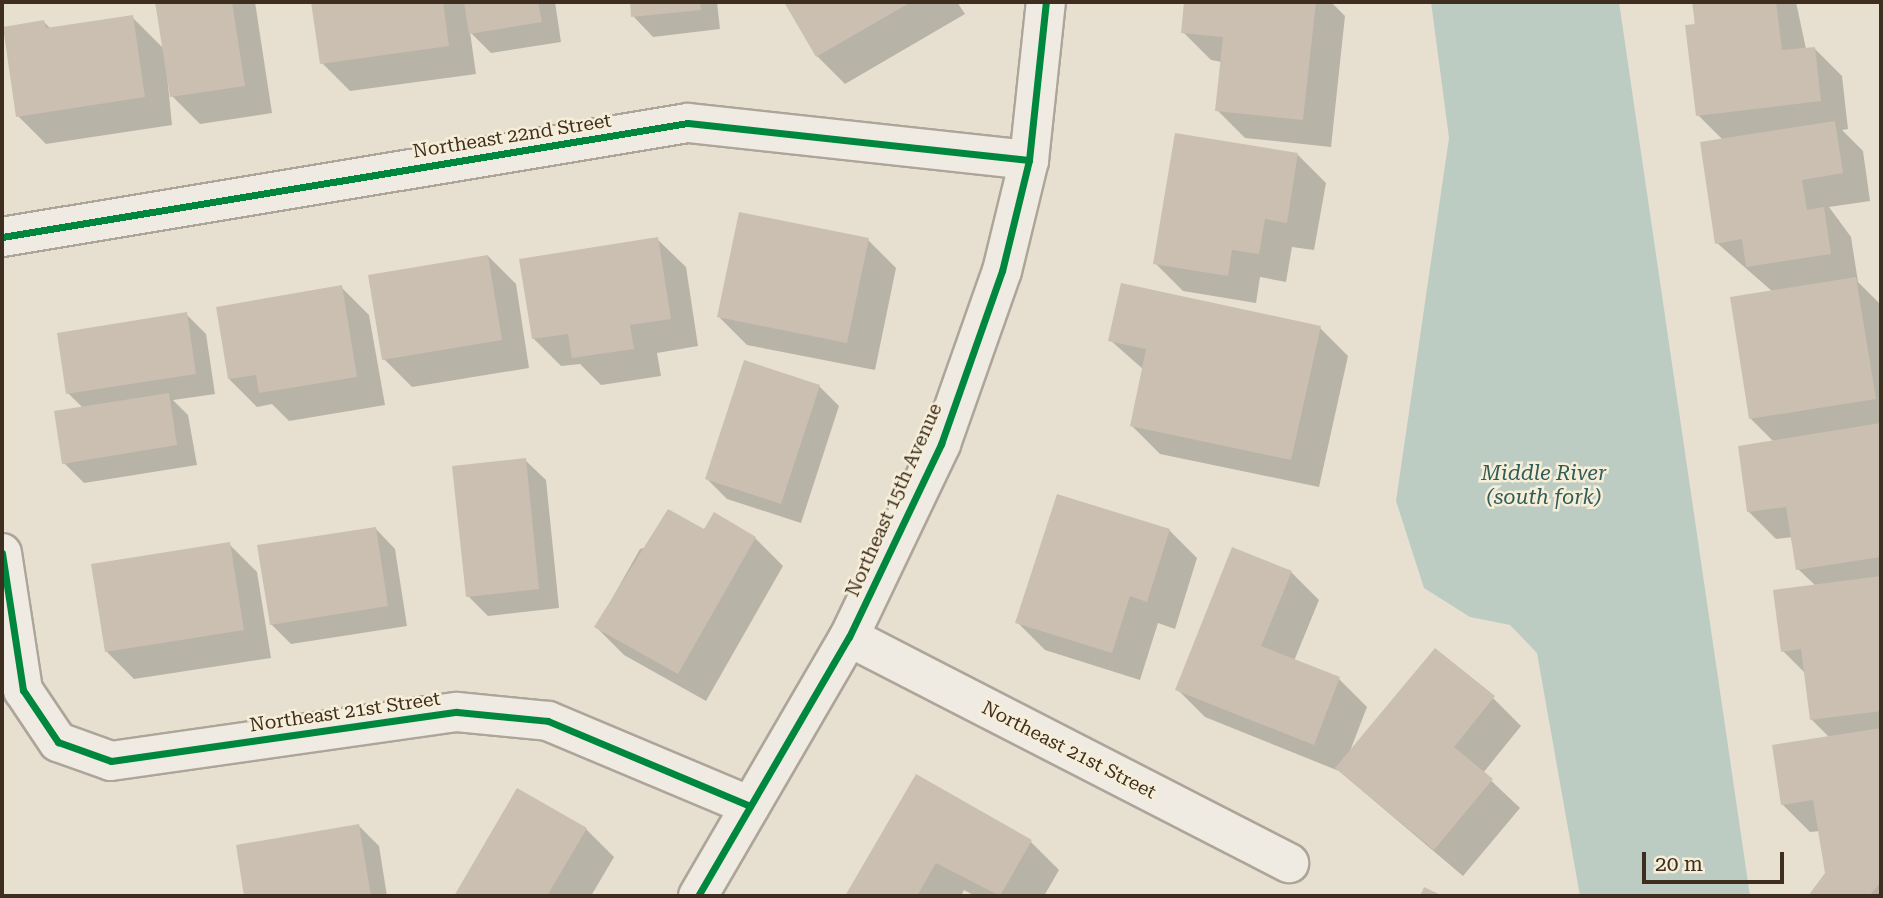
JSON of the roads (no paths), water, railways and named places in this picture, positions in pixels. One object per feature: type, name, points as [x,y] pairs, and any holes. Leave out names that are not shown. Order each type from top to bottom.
[{"type":"street","name":"Northeast 15th Avenue","points":[[698,896],[849,638],[941,444],[1002,271],[1029,160],[1046,2]]},
{"type":"street","name":"Northeast 22nd Street","points":[[2,237],[688,123],[1029,160]]},
{"type":"street","name":"Northeast 21st Street","points":[[2,553],[23,690],[58,742],[111,761],[457,712],[548,721],[750,806]]},
{"type":"street","name":"Northeast 21st Street","points":[[849,638],[1289,863]]},
{"type":"water","name":"Middle River (south fork)","points":[[1431,2],[1619,2],[1750,896],[1580,896],[1537,653],[1510,625],[1470,617],[1424,588],[1396,501],[1449,138]]}]
